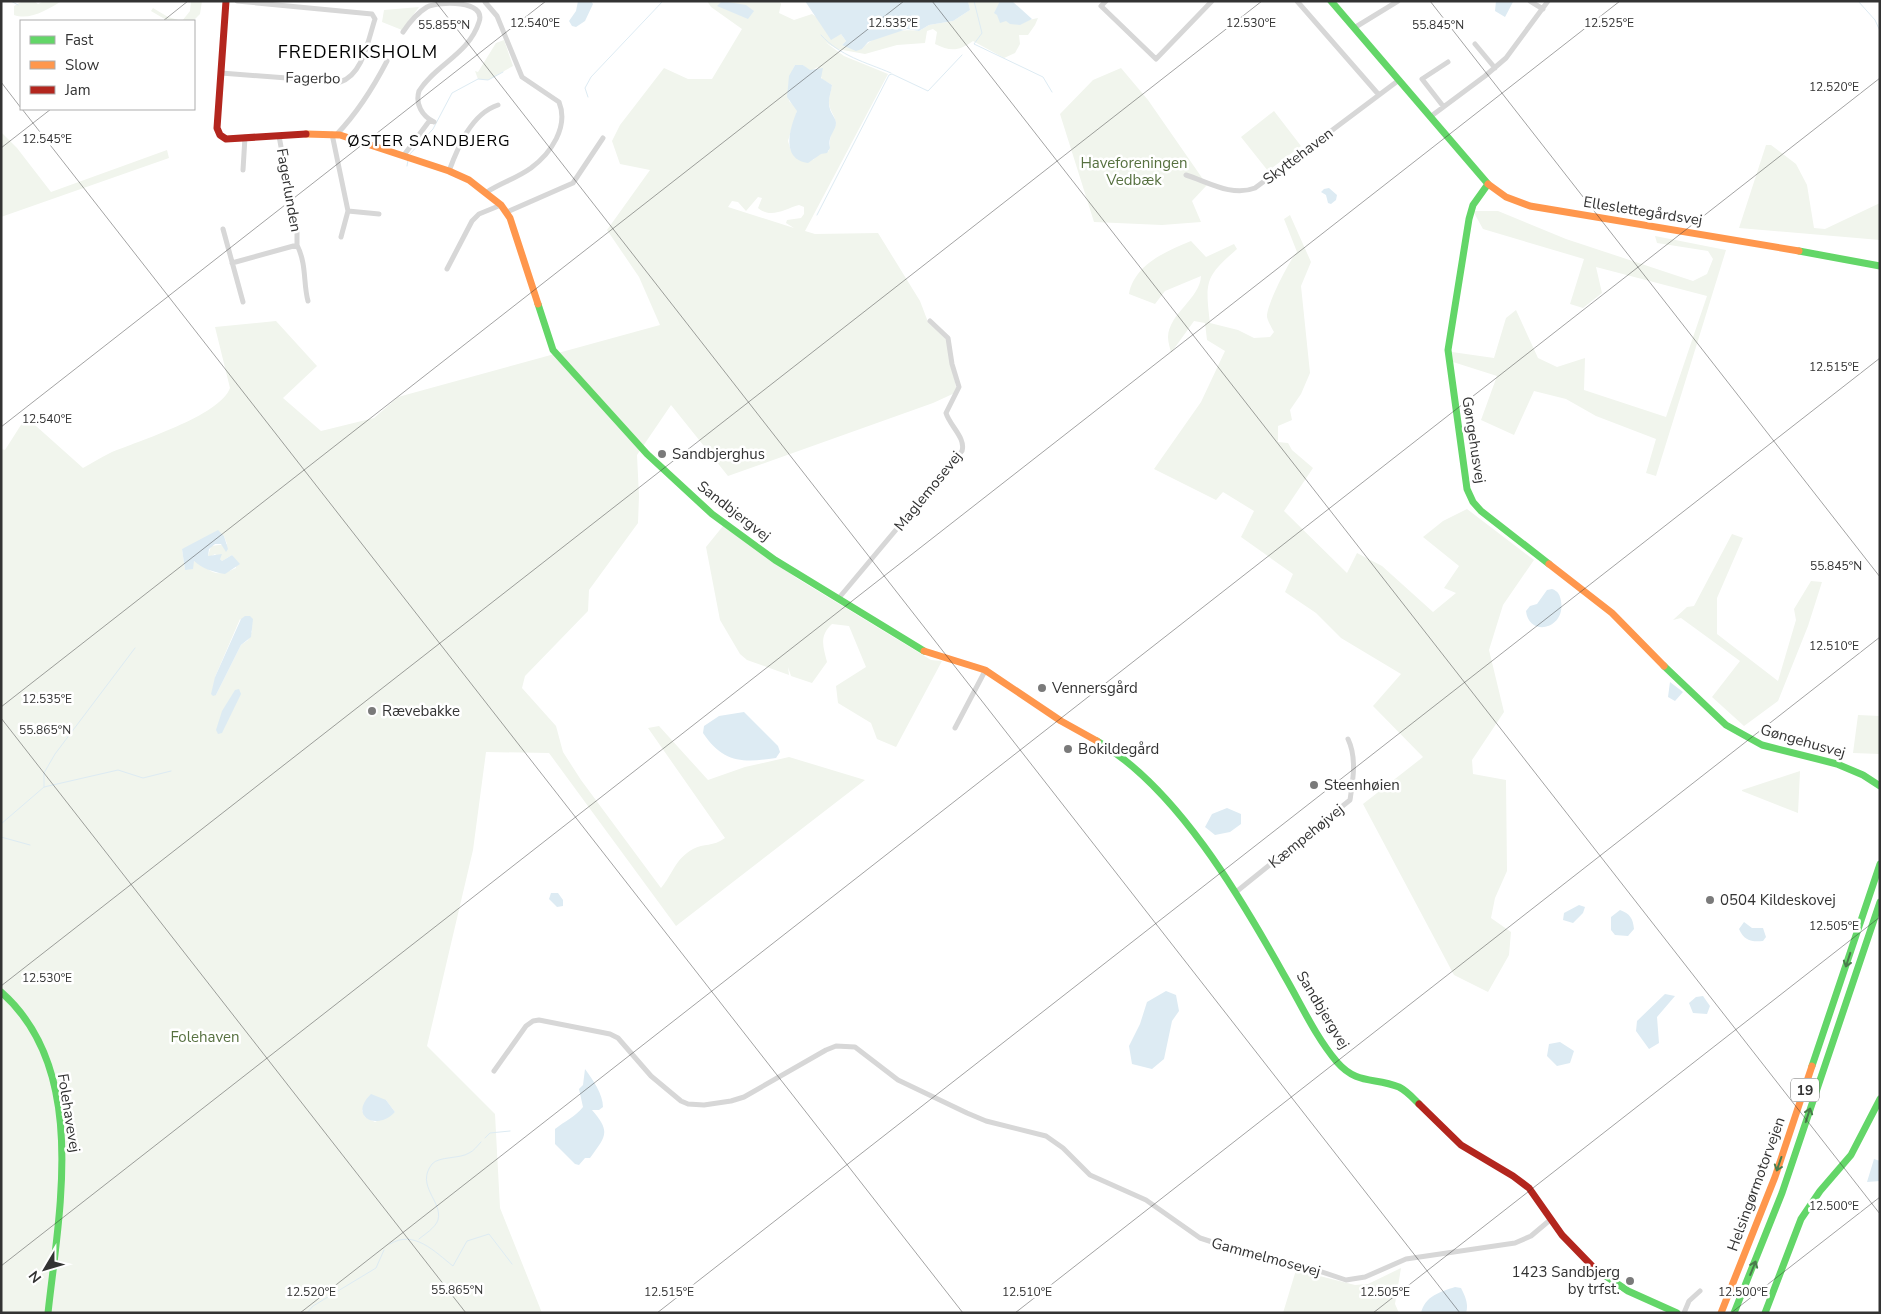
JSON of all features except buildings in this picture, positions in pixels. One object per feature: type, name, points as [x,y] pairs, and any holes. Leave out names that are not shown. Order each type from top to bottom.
[{"type":"main road","points":[[221,73],[226,1]]},
{"type":"main road","points":[[1331,1],[1488,184]]},
{"type":"main road","name":"Sandbjergvej","points":[[221,73],[217,128],[220,135],[226,139],[335,134],[449,171],[487,192],[507,212],[547,339],[559,359],[648,454],[696,500],[775,560],[920,649],[985,671],[1129,762],[1188,828],[1236,892],[1325,1044],[1347,1072],[1359,1079],[1392,1084],[1404,1090],[1462,1145],[1523,1182],[1578,1256],[1596,1271],[1652,1303],[1677,1313]]},
{"type":"main road","name":"Elleslettegårdsvej","points":[[1488,184],[1514,201],[1537,208],[1799,251]]},
{"type":"main road","name":"Gøngehusvej","points":[[1488,184],[1473,205],[1469,219],[1448,350],[1467,489],[1473,502],[1480,511],[1612,613],[1707,709],[1726,725],[1762,745],[1843,767],[1880,786]]},
{"type":"main road","points":[[1799,251],[1880,262]]},
{"type":"main road","points":[[1799,251],[1880,267]]},
{"type":"main road","name":"Helsingørmotorvejen","points":[[1721,1313],[1775,1177],[1880,864]]},
{"type":"main road","name":"Helsingørmotorvejen","points":[[1734,1313],[1782,1193],[1880,902]]},
{"type":"main road","name":"Folehavevej","points":[[1,992],[19,1007],[41,1044],[48,1067],[62,1148],[63,1169],[48,1313]]},
{"type":"main road","points":[[1765,1313],[1801,1219],[1820,1191],[1852,1155],[1880,1099]]},
{"type":"street","name":"Fagerbo","points":[[221,73],[340,82],[348,79],[357,69],[375,19],[372,14],[237,1]]},
{"type":"street","points":[[1106,1],[1101,6],[1156,59],[1211,1]]},
{"type":"street","points":[[1297,1],[1379,95]]},
{"type":"street","points":[[1354,28],[1398,1]]},
{"type":"street","points":[[1530,1],[1543,9]]},
{"type":"street","points":[[1430,117],[1495,68],[1514,49],[1548,1]]},
{"type":"street","points":[[476,8],[486,2],[497,16],[522,77],[559,102],[562,126],[560,136],[530,168],[487,192]]},
{"type":"street","points":[[404,155],[432,121],[418,106],[419,92],[464,48],[478,24],[479,13],[476,8],[468,4],[428,7],[406,31]]},
{"type":"street","points":[[1475,44],[1495,68]]},
{"type":"street","points":[[341,237],[348,211],[335,134],[354,116],[369,95],[387,61]]},
{"type":"street","points":[[1443,106],[1422,79],[1448,62]]},
{"type":"street","name":"Skyttehaven","points":[[1186,175],[1233,191],[1244,192],[1255,188],[1399,80]]},
{"type":"street","points":[[449,171],[465,135],[476,120],[486,111],[498,105]]},
{"type":"street","name":"Fagerlunden","points":[[279,136],[298,233],[297,245],[306,278],[305,290],[308,301]]},
{"type":"street","points":[[243,170],[245,137]]},
{"type":"street","points":[[507,212],[572,183],[603,138]]},
{"type":"street","points":[[447,269],[472,221],[479,214],[501,205]]},
{"type":"street","points":[[348,211],[379,214]]},
{"type":"street","points":[[223,229],[242,302]]},
{"type":"street","name":"Fagerlunden","points":[[232,263],[297,245]]},
{"type":"street","name":"Maglemosevej","points":[[838,599],[962,452],[962,442],[948,420],[946,413],[959,387],[952,364],[948,338],[930,321]]},
{"type":"street","points":[[955,728],[985,671]]},
{"type":"street","name":"Kæmpehøjvej","points":[[1236,892],[1350,800],[1354,775],[1352,748],[1348,739]]},
{"type":"street","name":"Gammelmosevej","points":[[494,1071],[526,1026],[538,1020],[610,1034],[618,1038],[651,1076],[681,1101],[688,1104],[710,1104],[737,1099],[826,1050],[836,1046],[855,1047],[898,1080],[967,1113],[986,1121],[1046,1136],[1063,1148],[1090,1176],[1146,1200],[1200,1238],[1240,1251],[1304,1266],[1346,1280],[1365,1277],[1406,1259],[1515,1243],[1531,1236],[1550,1220]]},
{"type":"street","points":[[1684,1313],[1689,1301],[1700,1291]]},
{"type":"green space","points":[[23,1],[34,1],[38,4],[44,1],[62,1],[45,11],[33,15],[14,15],[14,6]]},
{"type":"green space","points":[[191,1],[202,1],[200,14],[194,20],[183,20],[190,11]]},
{"type":"green space","name":"Folehaven","points":[[707,1],[779,1],[781,4],[779,13],[794,20],[812,14],[841,34],[846,41],[842,45],[862,49],[880,36],[896,32],[919,31],[929,25],[953,21],[970,10],[968,1],[1000,1],[997,15],[1008,20],[1018,21],[1038,18],[1028,35],[1019,35],[1020,44],[1015,53],[1004,58],[973,41],[955,49],[941,47],[935,44],[937,32],[933,29],[927,31],[925,43],[897,45],[865,54],[837,49],[825,42],[844,56],[888,74],[805,231],[815,234],[878,233],[920,301],[928,322],[946,339],[957,392],[933,403],[728,476],[671,405],[637,455],[638,523],[589,590],[588,611],[525,676],[522,688],[556,726],[563,752],[581,780],[661,888],[678,862],[687,853],[697,847],[716,843],[725,838],[648,728],[659,726],[708,780],[745,767],[789,757],[865,780],[676,926],[549,753],[486,752],[473,850],[427,1046],[495,1114],[500,1208],[542,1313],[1,1313],[1,449],[5,450],[26,417],[83,468],[110,453],[158,435],[195,418],[223,398],[230,388],[215,327],[276,321],[317,366],[283,398],[321,431],[374,418],[398,397],[660,325],[639,277],[607,230],[650,170],[620,164],[612,141],[620,125],[664,68],[688,79],[712,79],[742,29],[711,7]],"holes":[[[795,65],[803,65],[810,71],[818,67],[822,79],[832,85],[829,105],[836,124],[831,131],[829,151],[817,155],[813,160],[791,151],[788,141],[797,111],[797,108],[789,101],[791,74]],[[758,197],[762,198],[758,208],[768,213],[778,212],[799,205],[804,207],[804,214],[801,218],[787,220],[786,223],[794,228],[728,207],[732,201],[738,202],[746,211]],[[224,536],[227,544],[211,546],[208,556],[210,557],[215,554],[222,561],[232,555],[236,561],[236,568],[218,573],[210,571],[194,561],[185,570],[182,549]],[[240,619],[252,631],[248,640],[241,645],[216,695],[215,677]],[[386,1100],[395,1112],[375,1122],[365,1117],[362,1110]]]},
{"type":"green space","points":[[419,7],[402,30],[382,22],[384,10]]},
{"type":"green space","points":[[153,8],[168,17],[178,20],[166,20],[151,11]]},
{"type":"green space","points":[[504,40],[513,66],[488,80],[478,79],[475,71],[478,72],[496,43]]},
{"type":"green space","name":"Haveforeningen Vedbæk","points":[[1121,68],[1148,100],[1207,185],[1192,201],[1201,222],[1162,225],[1094,222],[1060,114],[1093,80]]},
{"type":"green space","points":[[1274,111],[1301,146],[1268,171],[1241,137]]},
{"type":"green space","points":[[1,132],[17,148],[51,192],[167,150],[169,158],[1,217]]},
{"type":"green space","points":[[1766,145],[1771,145],[1796,164],[1807,185],[1814,228],[1825,229],[1880,203],[1880,240],[1739,228]]},
{"type":"green space","points":[[1473,211],[1498,211],[1566,239],[1693,281],[1707,274],[1713,259],[1708,251],[1657,243],[1655,236],[1726,250],[1656,476],[1646,473],[1656,439],[1596,416],[1566,399],[1534,391],[1514,435],[1481,420],[1497,376],[1453,362],[1452,352],[1494,358],[1506,318],[1516,310],[1538,358],[1557,367],[1585,358],[1584,390],[1666,417],[1707,296],[1596,267],[1602,293],[1583,308],[1570,304],[1584,259],[1483,229]]},
{"type":"green space","points":[[1290,215],[1311,262],[1301,286],[1310,373],[1301,394],[1290,410],[1292,420],[1278,426],[1278,442],[1288,443],[1292,450],[1313,468],[1284,511],[1347,573],[1357,553],[1382,566],[1433,612],[1456,593],[1444,588],[1459,566],[1423,537],[1443,521],[1467,509],[1534,560],[1503,605],[1489,650],[1504,712],[1472,760],[1473,774],[1506,780],[1507,871],[1495,898],[1491,918],[1511,932],[1509,955],[1488,992],[1454,975],[1363,804],[1423,757],[1373,706],[1401,674],[1341,638],[1316,613],[1285,592],[1293,574],[1241,537],[1254,511],[1223,492],[1216,500],[1154,469],[1201,402],[1225,351],[1207,340],[1205,323],[1194,321],[1171,353],[1168,339],[1170,328],[1173,321],[1196,292],[1201,276],[1165,291],[1155,304],[1129,294],[1132,284],[1137,275],[1152,260],[1171,249],[1191,241],[1206,257],[1234,244],[1237,249],[1219,266],[1210,281],[1208,298],[1210,323],[1238,330],[1254,338],[1270,337],[1274,332],[1267,317],[1270,303],[1297,252],[1284,219]]},
{"type":"green space","points":[[723,526],[798,579],[931,660],[942,661],[896,747],[877,739],[871,723],[838,703],[836,686],[866,667],[849,626],[832,624],[828,628],[823,642],[827,662],[812,683],[791,676],[788,667],[789,675],[747,660],[740,654],[720,620],[706,547]]},
{"type":"green space","points":[[1732,534],[1743,538],[1717,598],[1717,634],[1778,681],[1796,620],[1794,609],[1811,581],[1822,582],[1808,626],[1778,701],[1744,726],[1712,697],[1740,661],[1681,618],[1673,620],[1687,607],[1694,606]]},
{"type":"green space","points":[[1858,715],[1880,716],[1880,754],[1853,753]]},
{"type":"green space","points":[[1800,771],[1798,813],[1742,791],[1742,790]]},
{"type":"green space","points":[[1401,1268],[1395,1304],[1399,1313],[1283,1313],[1296,1270],[1355,1285],[1368,1284]]},
{"type":"shaded area","points":[[578,1],[591,1],[593,4],[585,21],[576,27],[572,26],[569,21],[576,11]]},
{"type":"shaded area","points":[[722,1],[746,5],[754,11],[748,19],[717,6]]},
{"type":"shaded area","points":[[805,1],[968,1],[970,10],[953,21],[929,25],[919,31],[907,29],[868,42],[862,49],[856,51],[842,45],[846,41],[841,34],[831,40]]},
{"type":"shaded area","points":[[1000,1],[1012,1],[1032,19],[1020,25],[1010,24],[1006,21],[1000,23],[997,15],[994,13]]},
{"type":"shaded area","points":[[1496,1],[1513,2],[1505,17],[1495,11]]},
{"type":"shaded area","points":[[795,65],[803,65],[810,70],[823,68],[821,78],[832,85],[829,106],[836,123],[829,144],[830,148],[827,153],[821,154],[808,163],[793,156],[789,142],[797,111],[787,97],[789,76]]},
{"type":"shaded area","points":[[1329,188],[1337,195],[1336,200],[1331,204],[1328,203],[1326,195],[1321,192]]},
{"type":"shaded area","points":[[218,530],[224,536],[228,549],[226,552],[221,544],[215,544],[209,549],[208,556],[222,554],[220,559],[222,561],[232,555],[240,564],[225,574],[200,566],[194,561],[193,569],[185,570],[182,549]]},
{"type":"shaded area","points":[[1552,589],[1557,592],[1561,599],[1561,611],[1558,618],[1553,624],[1546,627],[1533,625],[1526,611],[1530,606],[1537,604],[1547,590]]},
{"type":"shaded area","points":[[245,616],[250,616],[253,619],[251,637],[241,645],[216,695],[213,696],[211,694],[215,677],[241,619]]},
{"type":"shaded area","points":[[1670,682],[1683,692],[1675,701],[1668,697]]},
{"type":"shaded area","points":[[239,689],[241,694],[222,733],[218,734],[216,730],[222,711],[235,690]]},
{"type":"shaded area","points":[[744,712],[778,746],[780,752],[776,758],[735,759],[718,750],[703,733],[704,726],[719,716]]},
{"type":"shaded area","points":[[1227,808],[1241,814],[1241,824],[1230,832],[1215,835],[1205,827],[1212,814]]},
{"type":"shaded area","points":[[551,893],[558,893],[563,900],[563,906],[557,907],[549,899]]},
{"type":"shaded area","points":[[1579,905],[1585,907],[1583,913],[1573,923],[1563,920],[1564,913]]},
{"type":"shaded area","points":[[1620,910],[1629,915],[1633,922],[1634,929],[1628,936],[1615,935],[1611,930],[1611,917]]},
{"type":"shaded area","points":[[1744,922],[1752,928],[1763,928],[1766,937],[1763,941],[1752,941],[1743,936],[1739,929]]},
{"type":"shaded area","points":[[1166,991],[1176,995],[1179,1011],[1172,1021],[1164,1059],[1152,1069],[1132,1064],[1129,1046],[1140,1024],[1147,1002]]},
{"type":"shaded area","points":[[1665,994],[1675,996],[1657,1017],[1659,1043],[1649,1049],[1636,1031],[1637,1021]]},
{"type":"shaded area","points":[[1703,996],[1710,1006],[1707,1014],[1693,1013],[1689,1003],[1696,997]]},
{"type":"shaded area","points":[[1560,1042],[1574,1051],[1570,1063],[1557,1066],[1547,1056],[1549,1044]]},
{"type":"shaded area","points":[[585,1069],[594,1082],[603,1102],[603,1107],[599,1110],[592,1110],[602,1124],[604,1134],[603,1139],[590,1158],[585,1158],[579,1165],[575,1164],[555,1144],[555,1129],[583,1107],[579,1089],[583,1085]]},
{"type":"shaded area","points":[[371,1094],[386,1100],[395,1112],[388,1118],[380,1121],[367,1119],[363,1115],[362,1109]]},
{"type":"shaded area","points":[[1874,1159],[1880,1161],[1880,1181],[1867,1182]]},
{"type":"shaded area","points":[[1455,1287],[1461,1288],[1464,1294],[1467,1303],[1466,1313],[1421,1313],[1426,1302],[1439,1293]]},
{"type":"waterway","points":[[11,1],[18,5]]},
{"type":"waterway","points":[[588,97],[585,88],[591,77],[663,1]]},
{"type":"waterway","points":[[974,1],[982,33],[974,44],[1043,77],[1052,92]]},
{"type":"waterway","points":[[1858,1],[1875,20],[1880,31]]},
{"type":"waterway","points":[[821,35],[845,53],[891,73]]},
{"type":"waterway","points":[[817,215],[889,75],[892,74],[928,91],[962,55]]},
{"type":"waterway","points":[[410,154],[433,129],[452,93],[478,79],[488,80],[503,72]]},
{"type":"waterway","points":[[407,166],[408,160]]},
{"type":"waterway","points":[[44,787],[44,773],[55,754],[135,648]]},
{"type":"waterway","points":[[1,824],[44,787],[118,770],[143,778],[171,771]]},
{"type":"waterway","points":[[1,837],[30,845]]},
{"type":"waterway","points":[[485,1138],[490,1133],[510,1131]]},
{"type":"waterway","points":[[419,1239],[438,1220],[437,1206],[426,1179],[432,1164],[435,1161],[465,1155],[481,1142]]},
{"type":"waterway","points":[[390,1244],[407,1239],[416,1241],[424,1244],[453,1266],[467,1241],[489,1234],[512,1264]]},
{"type":"waterway","points":[[307,1313],[313,1306],[376,1268],[384,1250]]},
{"type":"traffic: fast","points":[[1331,1],[1488,184],[1473,205],[1469,219],[1448,350],[1467,489],[1473,502],[1481,511],[1549,564]]},
{"type":"traffic: fast","points":[[1799,251],[1880,266]]},
{"type":"traffic: fast","points":[[538,304],[553,350],[647,454],[712,514],[775,560],[924,651]]},
{"type":"traffic: fast","points":[[1664,666],[1726,725],[1762,745],[1837,764],[1863,775],[1880,786]]},
{"type":"traffic: fast","points":[[1097,741],[1126,761],[1153,786],[1179,814],[1204,846],[1267,944],[1315,1031],[1337,1062],[1344,1069],[1359,1077],[1399,1087],[1419,1104]]},
{"type":"traffic: fast","points":[[1812,1066],[1880,864]]},
{"type":"traffic: fast","points":[[1734,1313],[1782,1193],[1880,902]]},
{"type":"traffic: fast","points":[[1,992],[29,1024],[47,1060],[57,1101],[62,1143],[61,1187],[58,1231],[48,1313]]},
{"type":"traffic: fast","points":[[1765,1313],[1801,1219],[1820,1191],[1851,1155],[1880,1099]]},
{"type":"traffic: fast","points":[[1594,1268],[1628,1291],[1677,1313]]},
{"type":"traffic: slow","points":[[306,134],[340,135],[449,171],[469,180],[501,205],[510,218],[538,304]]},
{"type":"traffic: slow","points":[[1488,184],[1506,197],[1530,206],[1799,251]]},
{"type":"traffic: slow","points":[[1549,564],[1612,613],[1664,666]]},
{"type":"traffic: slow","points":[[924,651],[985,670],[1061,721],[1097,741]]},
{"type":"traffic: slow","points":[[1721,1313],[1775,1177],[1812,1066]]},
{"type":"traffic: jam","points":[[226,1],[217,128],[220,135],[226,139],[306,134]]},
{"type":"traffic: jam","points":[[1419,1104],[1461,1145],[1513,1176],[1529,1188],[1562,1235],[1594,1268]]},
{"type":"place","name":"Sandbjerghus","points":[[662,454]]},
{"type":"place","name":"Vennersgård","points":[[1042,688]]},
{"type":"place","name":"Rævebakke","points":[[372,711]]},
{"type":"place","name":"Bokildegård","points":[[1068,749]]},
{"type":"place","name":"Steenhøien","points":[[1314,785]]},
{"type":"place","name":"0504 Kildeskovej","points":[[1710,900]]},
{"type":"place","name":"1423 Sandbjerg by trfst.","points":[[1630,1281]]},
{"type":"district","name":"FREDERIKSHOLM","points":[[358,52]]},
{"type":"district","name":"ØSTER SANDBJERG","points":[[429,140]]}]
